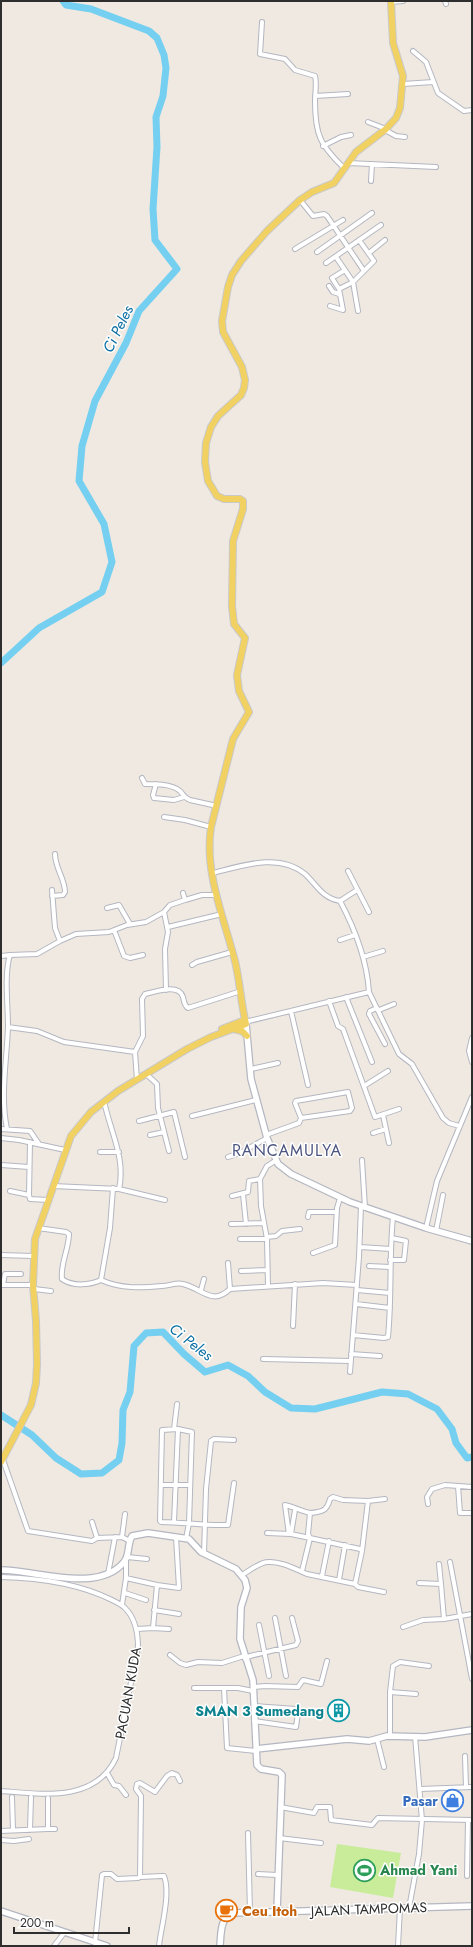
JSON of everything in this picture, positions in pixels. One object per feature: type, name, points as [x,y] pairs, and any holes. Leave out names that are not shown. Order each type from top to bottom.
[{"type":"main road","points":[[2,1461],[5,1452],[31,1405],[36,1383],[37,1364],[33,1287],[34,1239],[65,1150],[73,1132],[91,1112],[104,1101],[146,1074],[187,1049],[232,1027],[247,1022],[232,952],[216,895],[210,841],[211,827],[233,740],[249,712],[239,691],[237,675],[245,638],[234,624],[232,606],[233,541],[243,511],[243,503],[240,499],[224,499],[217,496],[208,482],[205,462],[206,443],[211,427],[218,416],[241,395],[245,380],[242,367],[225,338],[222,321],[228,287],[232,275],[241,260],[267,231],[300,200],[312,192],[334,183],[360,149],[386,130],[398,115],[403,72],[392,37],[391,1]]},
{"type":"main road","points":[[232,1027],[244,1008]]},
{"type":"main road","points":[[232,1027],[242,1031],[247,1036]]},
{"type":"street","points":[[391,1],[403,1]]},
{"type":"street","points":[[262,22],[260,54],[284,59],[295,70],[314,75],[318,133],[323,146],[346,166],[372,164],[436,167]]},
{"type":"street","points":[[413,51],[426,62],[430,69],[433,82],[441,96],[464,110],[472,110]]},
{"type":"street","points":[[402,84],[433,82]]},
{"type":"street","points":[[315,96],[348,94]]},
{"type":"street","points":[[368,122],[396,136],[405,137]]},
{"type":"street","points":[[323,146],[341,137],[351,135]]},
{"type":"street","points":[[371,181],[372,164]]},
{"type":"street","points":[[300,200],[313,216],[324,214],[327,216],[364,271]]},
{"type":"street","points":[[318,252],[372,214]]},
{"type":"street","points":[[295,249],[343,220]]},
{"type":"street","points":[[326,263],[381,225]]},
{"type":"street","points":[[329,286],[333,292],[339,291],[374,261],[360,240]]},
{"type":"street","points":[[369,253],[385,240]]},
{"type":"street","points":[[336,257],[352,280],[358,310]]},
{"type":"street","points":[[330,306],[343,310],[339,291],[332,278],[345,270]]},
{"type":"street","points":[[142,778],[145,784],[156,784],[179,790],[184,797],[190,800],[217,806]]},
{"type":"street","points":[[156,784],[153,795],[154,798],[174,800],[184,797]]},
{"type":"street","points":[[164,817],[185,820],[211,827]]},
{"type":"street","points":[[52,896],[65,894],[64,884],[57,865],[55,854]]},
{"type":"street","points":[[213,873],[258,863],[280,863],[303,873],[320,891],[330,898],[340,901],[349,917],[356,935],[363,957],[369,992],[399,1054],[412,1064],[443,1118],[449,1124],[459,1126]]},
{"type":"street","points":[[348,871],[370,912]]},
{"type":"street","points":[[52,890],[56,928],[60,941]]},
{"type":"street","points":[[340,901],[357,890]]},
{"type":"street","points":[[183,893],[185,900]]},
{"type":"street","points":[[1,956],[37,954],[76,934],[109,932],[130,924],[146,922],[164,912],[170,905],[202,895],[216,895]]},
{"type":"street","points":[[107,908],[119,904],[130,924]]},
{"type":"street","points":[[164,912],[168,927],[165,949],[166,990]]},
{"type":"street","points":[[168,927],[222,914]]},
{"type":"street","points":[[114,930],[124,956],[130,958],[144,955]]},
{"type":"street","points":[[340,940],[356,935]]},
{"type":"street","points":[[363,957],[383,951]]},
{"type":"street","points":[[192,965],[197,962],[232,952]]},
{"type":"street","points":[[7,1129],[5,1115],[4,1064],[8,1027],[7,980],[10,956]]},
{"type":"street","points":[[137,1080],[135,1052],[143,1036],[143,996],[166,990],[180,991],[185,1005],[188,1008],[241,991]]},
{"type":"street","points":[[369,992],[247,1022],[247,1036],[256,1100],[275,1161],[291,1174],[340,1198],[426,1228],[472,1241]]},
{"type":"street","points":[[346,997],[372,1062]]},
{"type":"street","points":[[329,1001],[338,1026],[343,1029],[375,1117],[399,1109]]},
{"type":"street","points":[[385,1044],[369,1014],[370,1011],[394,1004]]},
{"type":"street","points":[[291,1011],[308,1084]]},
{"type":"street","points":[[8,1027],[37,1031],[64,1042],[135,1052]]},
{"type":"street","points":[[472,1038],[470,1051],[472,1062]]},
{"type":"street","points":[[251,1069],[278,1063]]},
{"type":"street","points":[[364,1086],[388,1071]]},
{"type":"street","points":[[146,1074],[157,1084],[160,1116],[169,1152]]},
{"type":"street","points":[[228,1157],[240,1153],[266,1136],[299,1123],[301,1118],[295,1103],[296,1101],[348,1092],[352,1108],[350,1110],[301,1118]]},
{"type":"street","points":[[426,1228],[437,1182],[472,1096]]},
{"type":"street","points":[[192,1116],[256,1100]]},
{"type":"street","points":[[104,1101],[119,1152],[122,1171],[120,1189]]},
{"type":"street","points":[[139,1121],[174,1112],[185,1157]]},
{"type":"street","points":[[383,1115],[390,1143]]},
{"type":"street","points":[[1,1129],[30,1131],[40,1144]]},
{"type":"street","points":[[373,1133],[386,1129]]},
{"type":"street","points":[[150,1135],[164,1132]]},
{"type":"street","points":[[1,1138],[30,1142],[65,1150]]},
{"type":"street","points":[[30,1142],[30,1199],[48,1200]]},
{"type":"street","points":[[100,1152],[119,1152]]},
{"type":"street","points":[[350,1372],[363,1207],[362,1160]]},
{"type":"street","points":[[268,1285],[267,1238],[263,1223],[260,1179],[267,1166],[275,1161]]},
{"type":"street","points":[[1,1165],[29,1167]]},
{"type":"street","points":[[232,1196],[248,1192],[249,1181],[260,1179]]},
{"type":"street","points":[[53,1186],[113,1188],[165,1200]]},
{"type":"street","points":[[101,1280],[110,1228],[113,1188]]},
{"type":"street","points":[[10,1191],[29,1194]]},
{"type":"street","points":[[243,1194],[246,1224]]},
{"type":"street","points":[[436,1231],[443,1195]]},
{"type":"street","points":[[313,1253],[335,1245],[337,1212],[340,1198]]},
{"type":"street","points":[[308,1217],[309,1212],[337,1212]]},
{"type":"street","points":[[353,1335],[388,1337],[390,1308],[390,1260],[393,1217]]},
{"type":"street","points":[[231,1224],[263,1223]]},
{"type":"street","points":[[38,1228],[66,1232],[69,1234],[61,1272],[64,1281],[83,1285],[101,1280],[109,1284],[136,1288],[179,1284],[201,1290],[208,1296],[215,1298],[224,1294],[230,1288],[323,1283],[357,1285]]},
{"type":"street","points":[[240,1239],[267,1238],[276,1236],[282,1231],[300,1230]]},
{"type":"street","points":[[390,1260],[404,1260],[406,1241],[392,1238]]},
{"type":"street","points":[[360,1247],[391,1249]]},
{"type":"street","points":[[1,1255],[33,1256]]},
{"type":"street","points":[[228,1263],[230,1288]]},
{"type":"street","points":[[368,1266],[390,1267]]},
{"type":"street","points":[[241,1271],[267,1270]]},
{"type":"street","points":[[21,1274],[5,1274],[2,1285],[33,1287],[51,1291]]},
{"type":"street","points":[[201,1290],[204,1279]]},
{"type":"street","points":[[292,1326],[295,1284]]},
{"type":"street","points":[[357,1290],[390,1293]]},
{"type":"street","points":[[356,1304],[390,1308]]},
{"type":"street","points":[[352,1354],[380,1356]]},
{"type":"street","points":[[263,1359],[351,1361]]},
{"type":"street","points":[[174,1522],[177,1404]]},
{"type":"street","points":[[186,1538],[189,1523],[189,1486],[192,1432],[176,1429],[164,1429],[162,1431],[159,1520],[174,1522],[189,1523],[205,1524],[228,1525],[234,1483]]},
{"type":"street","points":[[204,1554],[211,1441],[214,1439],[234,1440]]},
{"type":"street","points":[[2,1461],[28,1531],[92,1541],[97,1538],[115,1537],[122,1537],[130,1541]]},
{"type":"street","points":[[161,1485],[189,1486]]},
{"type":"street","points":[[428,1504],[427,1497],[432,1489],[446,1485],[472,1487]]},
{"type":"street","points":[[458,1486],[461,1513],[472,1513]]},
{"type":"street","points":[[290,1534],[285,1505],[310,1513],[326,1509],[330,1499],[333,1497],[343,1500],[368,1501],[385,1499]]},
{"type":"street","points":[[355,1584],[362,1551],[368,1501]]},
{"type":"street","points":[[290,1534],[294,1510],[297,1509]]},
{"type":"street","points":[[302,1571],[310,1538],[308,1534],[310,1513]]},
{"type":"street","points":[[122,1537],[124,1514]]},
{"type":"street","points":[[92,1522],[97,1538]]},
{"type":"street","points":[[266,1533],[290,1534],[329,1541],[362,1551]]},
{"type":"street","points":[[1,1577],[77,1586],[122,1605],[126,1578],[126,1558],[130,1541],[132,1536],[142,1534],[186,1538],[204,1554],[236,1569],[242,1575],[247,1588],[241,1607],[240,1639],[244,1658],[253,1680],[254,1721],[258,1768],[281,1773],[282,1786],[276,1911]]},
{"type":"street","points":[[108,1574],[115,1537]]},
{"type":"street","points":[[126,1578],[157,1585],[180,1587],[177,1577],[176,1537]]},
{"type":"street","points":[[322,1576],[329,1541]]},
{"type":"street","points":[[339,1580],[345,1545]]},
{"type":"street","points":[[1,1570],[18,1570],[38,1574],[86,1579],[108,1574],[117,1569],[126,1558]]},
{"type":"street","points":[[126,1558],[147,1559]]},
{"type":"street","points":[[242,1575],[267,1562],[291,1566],[302,1571],[355,1584],[358,1587],[384,1592]]},
{"type":"street","points":[[450,1562],[472,1677]]},
{"type":"street","points":[[439,1564],[444,1620]]},
{"type":"street","points":[[419,1583],[441,1584]]},
{"type":"street","points":[[153,1628],[157,1585]]},
{"type":"street","points":[[124,1593],[146,1600]]},
{"type":"street","name":"PACUAN KUDA","points":[[1,1791],[47,1794],[71,1793],[85,1788],[107,1773],[116,1758],[138,1647],[137,1629],[129,1612],[122,1605]]},
{"type":"street","points":[[154,1610],[179,1614]]},
{"type":"street","points":[[403,1627],[423,1620],[444,1620],[472,1614]]},
{"type":"street","points":[[275,1618],[286,1676]]},
{"type":"street","points":[[170,1655],[180,1663],[186,1665],[198,1662],[222,1663],[282,1649],[297,1644],[292,1618]]},
{"type":"street","points":[[259,1625],[269,1676]]},
{"type":"street","points":[[137,1629],[169,1629]]},
{"type":"street","points":[[194,1688],[254,1689],[265,1686],[298,1687],[302,1681],[305,1680],[321,1684],[327,1662]]},
{"type":"street","points":[[390,1736],[390,1692],[393,1666],[395,1663],[400,1662],[429,1666]]},
{"type":"street","points":[[224,1688],[227,1748],[256,1750],[347,1739],[369,1741],[390,1736],[425,1737],[472,1730]]},
{"type":"street","points":[[390,1692],[416,1694]]},
{"type":"street","points":[[254,1706],[296,1709],[298,1713],[296,1727],[254,1721]]},
{"type":"street","points":[[409,1908],[419,1854],[422,1820],[415,1736]]},
{"type":"street","points":[[377,1739],[384,1767]]},
{"type":"street","points":[[465,1756],[466,1788]]},
{"type":"street","points":[[107,1773],[114,1785],[119,1786],[126,1795]]},
{"type":"street","points":[[140,1877],[141,1796],[136,1791],[136,1785],[140,1783],[155,1792],[168,1775],[172,1773],[177,1775],[180,1781]]},
{"type":"street","points":[[420,1789],[472,1788]]},
{"type":"street","points":[[12,1797],[13,1830]]},
{"type":"street","points":[[30,1830],[31,1797]]},
{"type":"street","points":[[48,1798],[48,1829]]},
{"type":"street","points":[[280,1807],[314,1813],[316,1807],[330,1807],[331,1820],[372,1825],[378,1818],[470,1820],[467,1876]]},
{"type":"street","points":[[1,1831],[55,1830]]},
{"type":"street","points":[[248,1833],[251,1868],[250,1912]]},
{"type":"street","points":[[279,1838],[321,1843]]},
{"type":"street","points":[[1,1840],[14,1842],[29,1839]]},
{"type":"street","points":[[94,1943],[102,1875],[111,1874],[117,1879],[162,1876],[165,1878],[166,1900],[159,1946]]},
{"type":"street","points":[[258,1874],[277,1876]]},
{"type":"street","name":"JALAN TAMPOMAS","points":[[220,1946],[224,1920],[228,1915],[276,1911],[332,1911],[472,1906]]},
{"type":"street","points":[[398,1946],[400,1908]]},
{"type":"street","points":[[1,1911],[94,1943],[107,1946]]},
{"type":"street","points":[[54,1946],[64,1933]]},
{"type":"green space","name":"Ahmad Yani","points":[[337,1844],[401,1853],[393,1898],[330,1887]]},
{"type":"waterway","name":"Ci Peles","points":[[1,663],[39,628],[102,592],[112,562],[104,524],[79,481],[82,446],[95,401],[126,343],[139,311],[177,269],[155,240],[153,209],[157,147],[156,117],[163,96],[166,68],[164,55],[157,38],[149,31],[91,9],[66,5],[63,1]]},
{"type":"waterway","name":"Ci Peles","points":[[1,1415],[32,1435],[56,1458],[81,1474],[102,1473],[119,1460],[122,1443],[123,1410],[130,1392],[134,1346],[146,1333],[163,1332],[184,1354],[205,1372],[228,1365],[248,1376],[265,1392],[291,1408],[315,1409],[382,1392],[408,1394],[437,1409],[452,1429],[456,1443],[467,1458],[472,1457]]},
{"type":"place","name":"SMAN 3 Sumedang","points":[[339,1711]]},
{"type":"place","name":"Pasar","points":[[453,1801]]},
{"type":"place","name":"Ahmad Yani","points":[[365,1870]]},
{"type":"place","name":"Ceu Itoh","points":[[226,1911]]},
{"type":"district","name":"RANCAMULYA","points":[[287,1150]]}]
